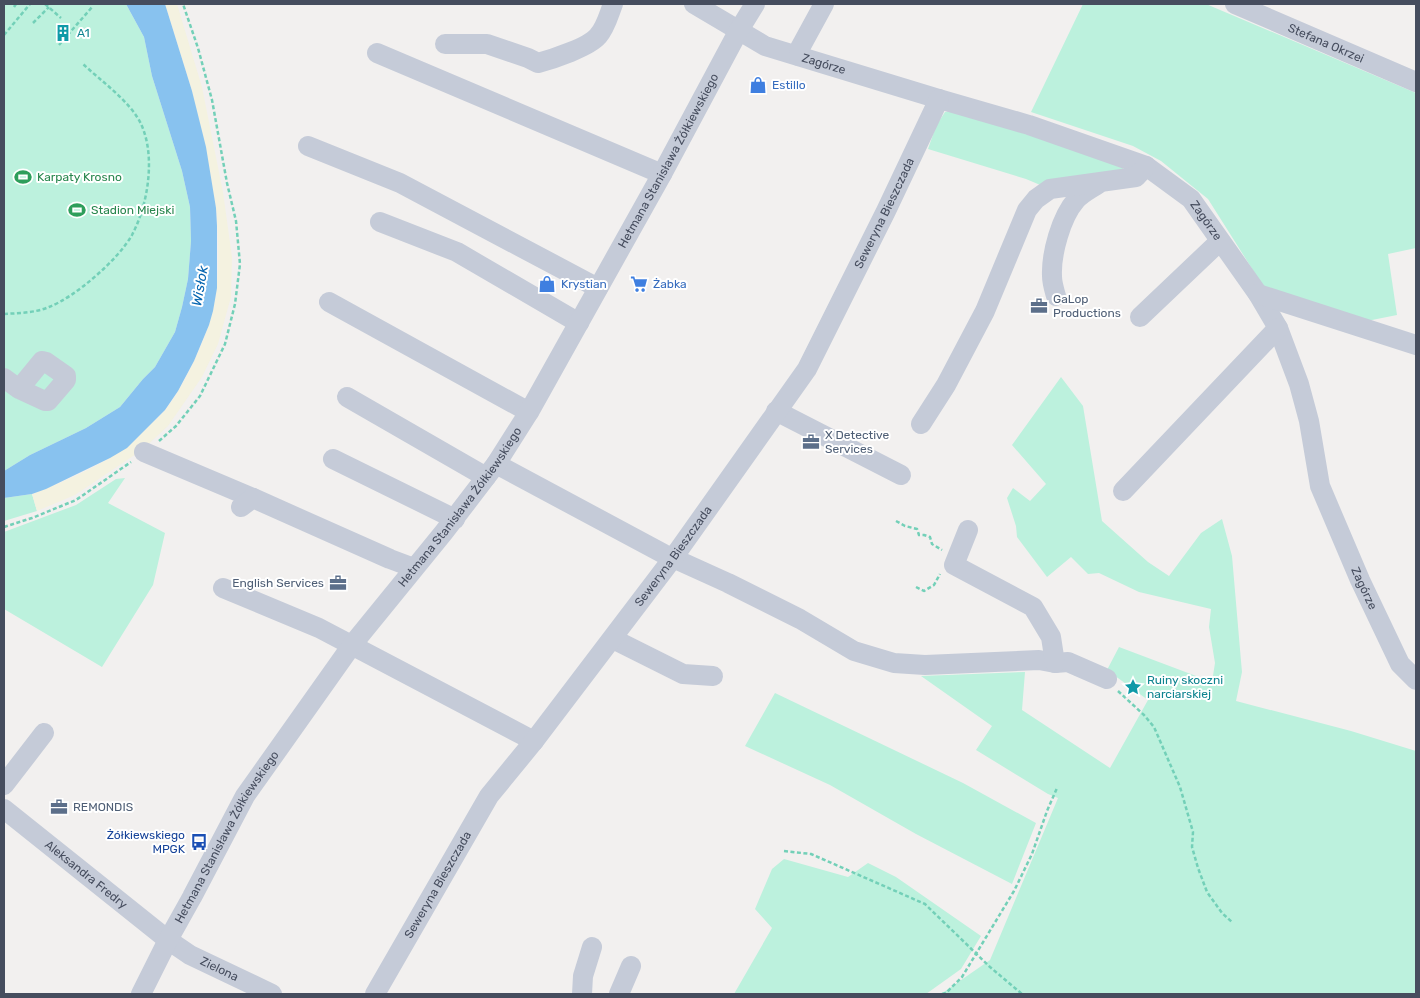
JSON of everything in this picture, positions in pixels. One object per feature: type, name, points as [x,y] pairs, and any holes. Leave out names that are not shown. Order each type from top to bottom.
[{"type":"street","points":[[445,44],[487,44],[538,63],[556,58],[597,38],[603,29],[613,4]]},
{"type":"street","name":"Zagórze","points":[[694,4],[765,46],[1029,125],[1146,166],[1191,199],[1258,294],[1278,328],[1299,384],[1309,421],[1320,486],[1360,580],[1400,664],[1416,680]]},
{"type":"street","name":"Hetmana Stanisława Żółkiewskiego","points":[[141,994],[245,796],[352,645],[491,470],[529,412],[662,174],[739,30],[756,4]]},
{"type":"street","points":[[799,56],[800,48],[824,4]]},
{"type":"street","name":"Stefana Okrzei","points":[[1247,6],[1416,82]]},
{"type":"street","points":[[377,53],[526,118],[662,174]]},
{"type":"street","name":"Seweryna Bieszczada","points":[[375,994],[489,796],[613,639],[807,369],[888,207],[939,99]]},
{"type":"street","points":[[308,146],[400,183],[598,288]]},
{"type":"street","points":[[921,424],[946,385],[985,311],[1027,210],[1036,199],[1050,189],[1136,177],[1146,166]]},
{"type":"street","points":[[1056,296],[1052,282],[1052,269],[1060,230],[1078,198],[1102,182]]},
{"type":"street","points":[[380,222],[457,252],[579,324]]},
{"type":"street","points":[[1140,317],[1220,241]]},
{"type":"street","points":[[1258,294],[1416,346]]},
{"type":"street","points":[[329,302],[529,412]]},
{"type":"street","points":[[1123,491],[1278,328]]},
{"type":"street","points":[[347,397],[491,470],[800,619],[854,652],[894,663],[925,665],[1039,660],[1055,663],[1068,662],[1107,679]]},
{"type":"street","points":[[776,411],[901,475]]},
{"type":"street","points":[[144,452],[247,503],[414,568]]},
{"type":"street","points":[[333,459],[454,518]]},
{"type":"street","points":[[968,530],[954,565],[1033,606],[1051,637],[1055,663]]},
{"type":"street","points":[[223,588],[318,628],[534,741]]},
{"type":"street","points":[[613,639],[683,674],[713,676]]},
{"type":"street","points":[[4,785],[44,733]]},
{"type":"street","name":"Aleksandra Fredry","points":[[4,809],[168,940]]},
{"type":"street","name":"Zielona","points":[[168,940],[190,956],[272,994]]},
{"type":"street","points":[[582,994],[583,976],[592,947]]},
{"type":"street","points":[[620,994],[631,966]]},
{"type":"path","points":[[4,35],[30,4]]},
{"type":"path","points":[[45,4],[61,18]]},
{"type":"path","points":[[4,527],[76,500],[144,452],[176,426],[200,396],[225,344],[235,304],[240,264],[236,221],[212,100],[198,48],[183,4]]},
{"type":"path","points":[[33,23],[48,6]]},
{"type":"path","points":[[59,45],[93,6]]},
{"type":"path","points":[[4,314],[36,311],[58,303],[104,269],[128,242],[142,207],[147,190],[148,165],[146,137],[142,126],[132,109],[83,64]]},
{"type":"path","points":[[896,521],[917,529],[918,535],[930,537]]},
{"type":"path","points":[[916,587],[924,591]]},
{"type":"path","points":[[1107,679],[1154,727],[1180,787],[1193,832],[1192,847],[1207,892],[1222,913],[1233,923]]},
{"type":"path","points":[[942,994],[946,993],[962,977],[1014,891],[1029,862],[1057,788]]},
{"type":"path","points":[[784,851],[811,854],[924,904],[975,954],[1022,994]]},
{"type":"green space","name":"Stadion Miejski","points":[[4,4],[126,4],[144,37],[152,76],[182,171],[190,207],[191,241],[188,279],[175,332],[155,367],[120,407],[86,428],[30,455],[4,471]]},
{"type":"green space","points":[[1083,4],[1206,4],[1416,93],[1416,248],[1388,254],[1397,315],[1367,321],[1268,294],[1208,199],[1161,161],[1133,146],[1031,112]]},
{"type":"green space","points":[[954,111],[1124,164],[1122,174],[1045,187],[1026,179],[928,149],[936,126],[945,112]]},
{"type":"green space","points":[[1061,377],[1083,406],[1102,521],[1148,562],[1169,576],[1201,533],[1222,519],[1232,556],[1242,672],[1236,701],[1351,731],[1416,751],[1416,994],[941,994],[990,960],[1058,798],[1048,794],[976,750],[992,726],[921,676],[1025,672],[1022,710],[1110,768],[1148,700],[1107,670],[1119,647],[1212,682],[1215,663],[1209,627],[1211,609],[1139,592],[1099,573],[1088,574],[1071,557],[1047,577],[1017,537],[1016,526],[1007,498],[1013,488],[1030,501],[1046,484],[1012,445]]},
{"type":"green space","points":[[125,478],[108,503],[165,533],[153,585],[102,667],[4,609],[4,532],[76,505],[116,479]]},
{"type":"green space","points":[[32,494],[37,511],[4,521],[4,498]]},
{"type":"green space","points":[[775,693],[963,783],[1036,823],[1012,884],[916,834],[830,785],[745,746]]},
{"type":"green space","points":[[784,859],[848,877],[868,863],[896,877],[981,936],[961,969],[926,994],[734,994],[772,928],[755,909],[772,869]]},
{"type":"sand","points":[[165,4],[177,4],[202,87],[223,192],[232,257],[231,297],[218,344],[202,377],[168,426],[142,450],[75,495],[37,511],[32,494],[71,478],[108,459],[166,409],[194,362],[206,334],[213,310],[217,285],[218,259],[216,208],[192,91]]},
{"type":"water","name":"Wisłok","points":[[126,4],[165,4],[192,91],[206,147],[216,208],[217,288],[213,311],[194,361],[178,391],[165,410],[127,448],[46,489],[32,494],[4,498],[4,471],[30,455],[86,428],[120,407],[155,367],[175,332],[182,307],[188,279],[191,241],[190,207],[182,171],[152,76],[144,37]]},
{"type":"place","name":"A1","points":[[63,33]]},
{"type":"place","name":"Estillo","points":[[758,85]]},
{"type":"place","name":"Karpaty Krosno","points":[[23,177]]},
{"type":"place","name":"Stadion Miejski","points":[[77,210]]},
{"type":"place","name":"Krystian","points":[[547,284]]},
{"type":"place","name":"Żabka","points":[[639,284]]},
{"type":"place","name":"GaLop Productions","points":[[1039,306]]},
{"type":"place","name":"X Detective Services","points":[[811,442]]},
{"type":"place","name":"English Services","points":[[338,583]]},
{"type":"place","name":"Ruiny skoczni narciarskiej","points":[[1133,687]]},
{"type":"place","name":"REMONDIS","points":[[59,807]]},
{"type":"place","name":"Żółkiewskiego MPGK","points":[[199,842]]}]
